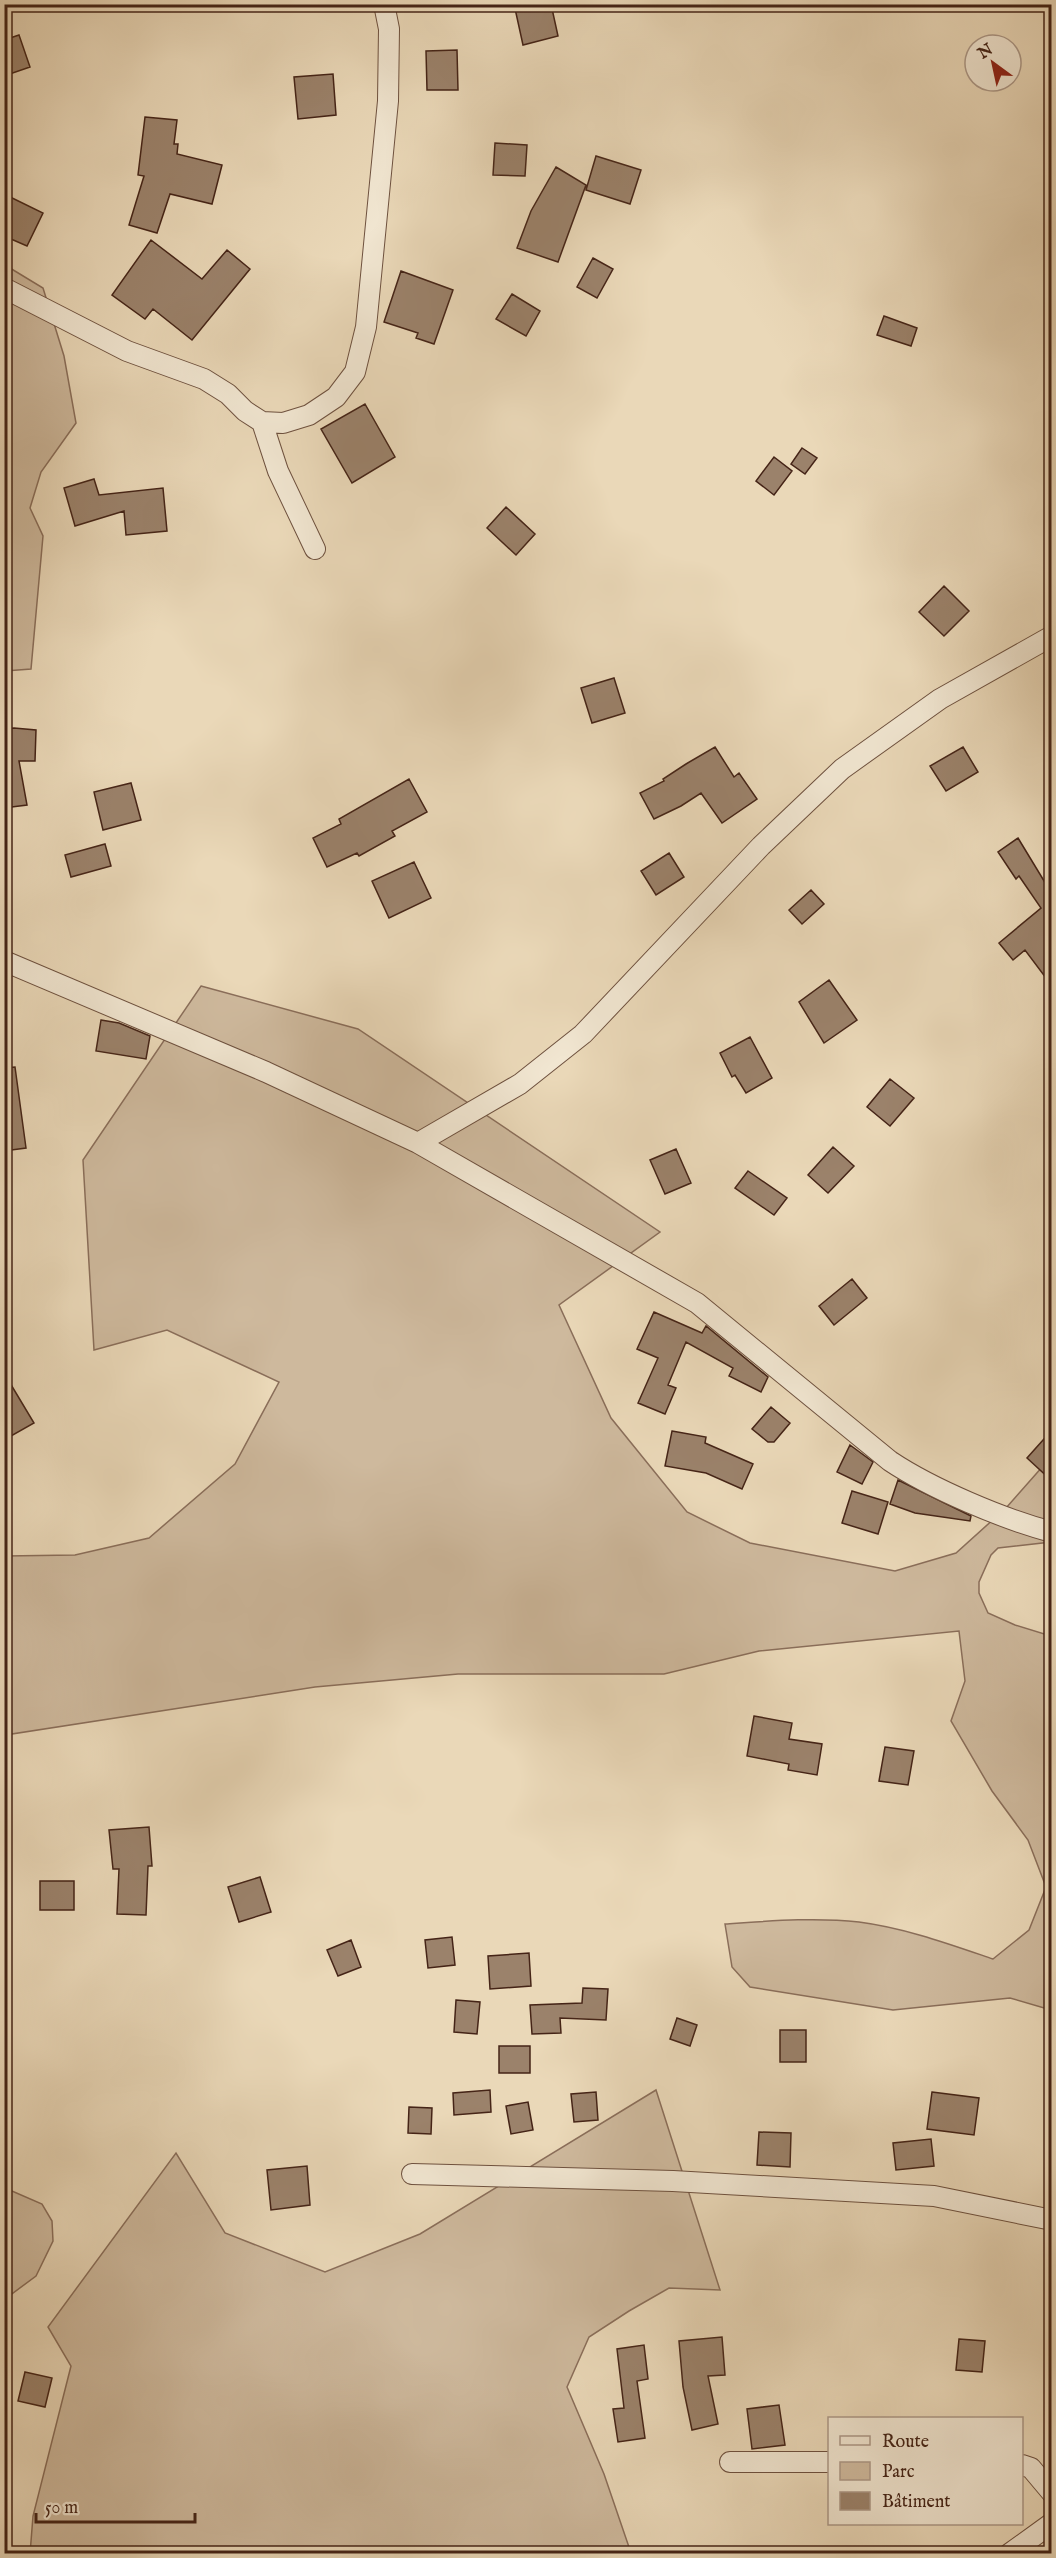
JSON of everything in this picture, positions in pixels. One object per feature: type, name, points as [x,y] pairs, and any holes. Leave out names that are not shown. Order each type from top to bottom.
[{"type":"street","points":[[4,288],[127,351],[204,379],[228,394],[245,411],[262,422],[283,423],[309,415],[336,397],[355,372],[366,327],[383,171],[388,101],[389,29],[384,4]]},
{"type":"street","points":[[262,422],[278,471],[315,549]]},
{"type":"street","points":[[418,1143],[520,1084],[583,1034],[761,846],[842,769],[940,699],[1052,636]]},
{"type":"street","points":[[4,962],[266,1072],[418,1143],[697,1303],[890,1461],[908,1473],[985,1507],[1052,1532]]},
{"type":"street","points":[[412,2174],[673,2181],[934,2196],[1052,2220]]},
{"type":"street","points":[[730,2462],[828,2462]]},
{"type":"street","points":[[1023,2465],[1031,2468],[1052,2493]]},
{"type":"street","points":[[1009,2553],[1052,2523]]},
{"type":"green space","points":[[5,265],[43,288],[64,356],[76,423],[41,472],[30,508],[43,536],[31,669],[5,671]]},
{"type":"green space","points":[[201,986],[358,1029],[660,1232],[559,1305],[611,1418],[687,1512],[750,1543],[895,1571],[956,1553],[1006,1508],[1051,1457],[1051,1542],[998,1548],[991,1555],[979,1582],[979,1593],[988,1613],[1015,1625],[1051,1636],[1051,2010],[1010,1998],[893,2010],[750,1987],[732,1967],[725,1924],[809,1920],[859,1922],[910,1932],[993,1959],[1029,1930],[1046,1887],[1028,1840],[992,1791],[951,1721],[965,1681],[959,1631],[759,1651],[664,1674],[458,1674],[315,1687],[5,1735],[5,1556],[75,1555],[149,1538],[235,1464],[279,1382],[167,1330],[94,1350],[83,1160]]},
{"type":"green space","points":[[656,2090],[720,2290],[669,2288],[629,2311],[589,2337],[567,2387],[604,2474],[631,2553],[30,2554],[33,2516],[71,2366],[48,2327],[176,2153],[225,2233],[325,2272],[420,2234]]},
{"type":"green space","points":[[5,2188],[42,2204],[52,2221],[53,2241],[36,2276],[5,2299]]},
{"type":"building","points":[[514,4],[551,4],[558,36],[523,45]]},
{"type":"building","points":[[19,35],[30,67],[4,76],[4,40]]},
{"type":"building","points":[[457,50],[458,90],[427,90],[426,51]]},
{"type":"building","points":[[333,74],[336,115],[298,119],[294,77]]},
{"type":"building","points":[[145,117],[177,120],[174,144],[178,144],[177,154],[222,165],[212,204],[170,194],[157,233],[129,225],[144,176],[138,175]]},
{"type":"building","points":[[495,143],[527,145],[525,176],[493,175]]},
{"type":"building","points":[[596,156],[641,170],[630,204],[586,190]]},
{"type":"building","points":[[556,167],[586,185],[558,262],[517,248],[531,211]]},
{"type":"building","points":[[4,194],[43,213],[27,246],[4,236]]},
{"type":"building","points":[[151,240],[202,279],[227,250],[250,269],[192,340],[153,309],[145,319],[112,295]]},
{"type":"building","points":[[593,258],[613,269],[597,298],[577,287]]},
{"type":"building","points":[[401,271],[453,290],[434,344],[416,338],[418,333],[384,322]]},
{"type":"building","points":[[512,294],[540,311],[526,336],[496,319]]},
{"type":"building","points":[[884,316],[917,328],[911,346],[877,335]]},
{"type":"building","points":[[365,404],[395,457],[352,483],[321,429]]},
{"type":"building","points":[[802,448],[817,458],[805,474],[791,464]]},
{"type":"building","points":[[774,457],[792,471],[774,495],[756,481]]},
{"type":"building","points":[[94,479],[99,495],[163,488],[167,531],[126,535],[124,511],[75,526],[64,488]]},
{"type":"building","points":[[506,507],[535,534],[516,555],[487,528]]},
{"type":"building","points":[[944,586],[969,611],[944,636],[919,612]]},
{"type":"building","points":[[614,678],[625,713],[592,723],[581,688]]},
{"type":"building","points":[[4,729],[36,730],[35,761],[19,761],[27,805],[4,808]]},
{"type":"building","points":[[715,747],[734,777],[739,773],[757,799],[722,823],[701,793],[654,819],[640,793],[664,781],[663,779]]},
{"type":"building","points":[[963,747],[978,772],[946,791],[930,766]]},
{"type":"building","points":[[409,779],[427,812],[392,831],[395,836],[359,856],[357,853],[327,867],[313,838],[341,824],[339,819]]},
{"type":"building","points":[[131,783],[141,820],[103,830],[94,792]]},
{"type":"building","points":[[1018,838],[1052,894],[1052,986],[1025,950],[1013,960],[999,943],[1041,908],[1019,876],[1016,879],[998,852]]},
{"type":"building","points":[[105,844],[111,866],[71,877],[65,855]]},
{"type":"building","points":[[669,853],[684,877],[656,895],[641,871]]},
{"type":"building","points":[[414,862],[431,898],[389,918],[372,881]]},
{"type":"building","points":[[811,890],[824,904],[802,924],[789,910]]},
{"type":"building","points":[[829,980],[857,1020],[824,1043],[799,1002]]},
{"type":"building","points":[[101,1020],[119,1023],[150,1036],[146,1059],[96,1051]]},
{"type":"building","points":[[750,1037],[772,1078],[746,1093],[735,1075],[732,1077],[720,1053]]},
{"type":"building","points":[[15,1067],[26,1148],[4,1151],[4,1068]]},
{"type":"building","points":[[890,1079],[914,1098],[890,1126],[867,1107]]},
{"type":"building","points":[[833,1147],[854,1166],[828,1193],[808,1175]]},
{"type":"building","points":[[676,1149],[691,1183],[665,1194],[650,1160]]},
{"type":"building","points":[[748,1171],[787,1198],[774,1215],[735,1188]]},
{"type":"building","points":[[852,1279],[867,1298],[834,1325],[819,1306]]},
{"type":"building","points":[[654,1312],[702,1333],[706,1326],[768,1377],[761,1392],[729,1376],[733,1368],[686,1342],[668,1385],[676,1388],[665,1414],[638,1403],[658,1358],[637,1349]]},
{"type":"building","points":[[4,1373],[34,1423],[4,1440]]},
{"type":"building","points":[[771,1407],[790,1423],[774,1442],[768,1442],[752,1429]]},
{"type":"building","points":[[1052,1430],[1052,1481],[1027,1458]]},
{"type":"building","points":[[672,1431],[706,1437],[705,1443],[753,1464],[742,1489],[706,1473],[665,1466]]},
{"type":"building","points":[[850,1445],[873,1462],[862,1484],[837,1472]]},
{"type":"building","points":[[898,1480],[971,1516],[970,1521],[915,1513],[890,1504]]},
{"type":"building","points":[[852,1491],[888,1502],[878,1534],[842,1523]]},
{"type":"building","points":[[754,1716],[792,1723],[789,1739],[822,1744],[817,1775],[788,1770],[789,1764],[747,1756]]},
{"type":"building","points":[[885,1747],[914,1751],[908,1785],[879,1781]]},
{"type":"building","points":[[149,1827],[152,1866],[148,1866],[146,1915],[117,1914],[119,1869],[113,1869],[109,1830]]},
{"type":"building","points":[[260,1877],[271,1912],[239,1922],[228,1887]]},
{"type":"building","points":[[40,1881],[74,1881],[74,1910],[40,1910]]},
{"type":"building","points":[[452,1937],[455,1965],[428,1968],[425,1940]]},
{"type":"building","points":[[351,1940],[361,1967],[338,1976],[327,1950]]},
{"type":"building","points":[[529,1953],[531,1986],[490,1989],[488,1956]]},
{"type":"building","points":[[583,1988],[608,1989],[606,2020],[560,2018],[561,2033],[532,2034],[530,2005],[582,2003]]},
{"type":"building","points":[[456,2000],[480,2002],[477,2034],[454,2032]]},
{"type":"building","points":[[677,2018],[697,2025],[690,2046],[670,2039]]},
{"type":"building","points":[[780,2030],[806,2030],[806,2062],[780,2062]]},
{"type":"building","points":[[499,2046],[530,2046],[530,2073],[499,2073]]},
{"type":"building","points":[[490,2090],[491,2112],[454,2115],[453,2093]]},
{"type":"building","points":[[596,2092],[598,2120],[574,2122],[571,2094]]},
{"type":"building","points":[[932,2092],[979,2098],[974,2135],[927,2129]]},
{"type":"building","points":[[528,2102],[533,2130],[511,2134],[506,2106]]},
{"type":"building","points":[[409,2107],[432,2108],[431,2134],[408,2133]]},
{"type":"building","points":[[759,2132],[791,2133],[790,2167],[757,2165]]},
{"type":"building","points":[[931,2139],[934,2166],[896,2170],[893,2143]]},
{"type":"building","points":[[307,2166],[310,2205],[271,2210],[267,2170]]},
{"type":"building","points":[[722,2337],[725,2375],[708,2376],[718,2424],[692,2430],[683,2387],[679,2341]]},
{"type":"building","points":[[959,2339],[985,2341],[982,2372],[956,2370]]},
{"type":"building","points":[[644,2345],[648,2379],[637,2381],[645,2438],[618,2442],[613,2409],[624,2408],[617,2349]]},
{"type":"building","points":[[25,2372],[52,2378],[45,2407],[18,2401]]},
{"type":"building","points":[[779,2405],[785,2445],[752,2449],[747,2409]]}]
